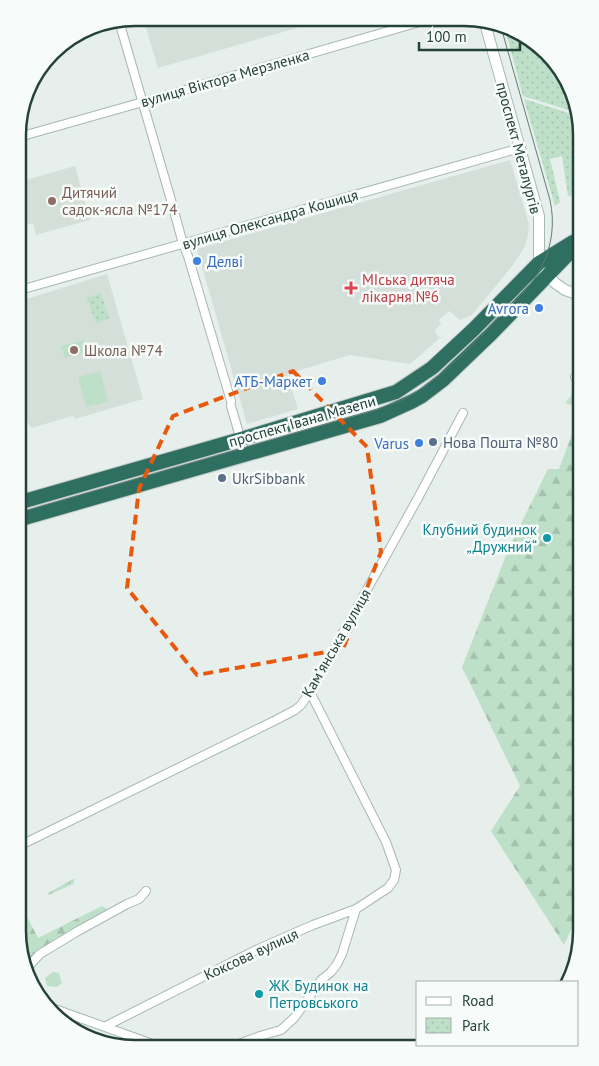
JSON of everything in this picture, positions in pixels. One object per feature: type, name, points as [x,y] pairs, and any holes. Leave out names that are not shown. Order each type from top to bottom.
[{"type":"highway","name":"проспект Івана Мазепи","points":[[26,501],[396,392],[432,368],[540,263],[573,242]]},
{"type":"highway","name":"проспект Івана Мазепи","points":[[26,518],[380,416],[396,409],[422,396],[443,380],[491,334],[573,249]]},
{"type":"main road","name":"проспект Металургів","points":[[486,28],[539,216],[540,263]]},
{"type":"main road","points":[[540,263],[555,283],[573,293]]},
{"type":"street","name":"вулиця Віктора Мерзленка","points":[[26,135],[406,26]]},
{"type":"street","points":[[121,27],[246,454]]},
{"type":"street","name":"вулиця Олександра Кошиця","points":[[26,288],[520,148]]},
{"type":"street","name":"Камʼянська вулиця","points":[[26,843],[295,710],[301,705],[310,692],[463,413]]},
{"type":"street","name":"Коксова вулиця","points":[[106,1026],[258,949],[356,908],[388,888],[394,880],[396,870],[386,842],[310,692]]},
{"type":"street","points":[[31,963],[40,954],[78,931],[127,904],[139,900],[146,891]]},
{"type":"street","points":[[248,1040],[280,1030],[295,1017],[321,980],[338,964],[356,908]]},
{"type":"street","points":[[62,1011],[143,1040]]},
{"type":"highlighted area","points":[[293,371],[367,447],[381,552],[343,649],[197,675],[127,588],[139,489],[173,416]]},
{"type":"shaded area","points":[[145,26],[297,26],[297,28],[158,68]]},
{"type":"shaded area","name":"МІська дитяча лікарня №6","points":[[510,160],[529,224],[528,236],[524,248],[513,265],[472,315],[460,320],[449,311],[439,320],[441,324],[434,331],[440,338],[410,364],[350,355],[287,374],[298,409],[247,424],[197,249]]},
{"type":"shaded area","name":"Дитячий садок-ясла №174","points":[[75,166],[90,220],[36,235],[33,223],[26,225],[26,180]]},
{"type":"shaded area","name":"Школа №74","points":[[107,274],[143,399],[75,419],[73,416],[31,428],[26,420],[26,299]]},
{"type":"green space","points":[[507,36],[536,53],[546,63],[561,87],[570,110],[523,96]]},
{"type":"green space","points":[[524,99],[571,114],[573,188],[571,196],[568,196],[562,156],[550,159],[560,202],[555,206]]},
{"type":"green space","points":[[101,293],[109,319],[96,323],[87,298]]},
{"type":"green space","points":[[84,340],[87,352],[65,358],[61,346]]},
{"type":"green space","points":[[100,371],[108,402],[86,407],[78,377]]},
{"type":"green space","points":[[573,394],[573,406],[565,403]]},
{"type":"green space","points":[[573,427],[573,929],[564,945],[491,831],[520,786],[462,667],[509,548],[548,469],[559,469]]},
{"type":"green space","points":[[75,878],[73,884],[49,895],[48,893]]},
{"type":"green space","points":[[102,906],[108,911],[55,939],[30,960],[26,938],[26,915],[38,938]]},
{"type":"green space","points":[[53,972],[59,973],[62,983],[57,987],[47,986],[45,978]]},
{"type":"tram line","points":[[26,511],[394,403],[427,385],[480,337],[534,279],[545,258],[552,234],[550,200],[503,34]]},
{"type":"place","name":"Дитячий садок-ясла №174","points":[[52,201]]},
{"type":"place","name":"Делві","points":[[197,261]]},
{"type":"place","name":"МІська дитяча лікарня №6","points":[[351,288]]},
{"type":"place","name":"Avrora","points":[[539,308]]},
{"type":"place","name":"Школа №74","points":[[74,350]]},
{"type":"place","name":"АТБ-Маркет","points":[[322,381]]},
{"type":"place","name":"Нова Пошта №80","points":[[433,442]]},
{"type":"place","name":"Varus","points":[[419,443]]},
{"type":"place","name":"UkrSibbank","points":[[222,478]]},
{"type":"place","name":"Клубний будинок „Дружний“","points":[[547,538]]},
{"type":"place","name":"ЖК Будинок на Петровського","points":[[259,994]]}]
